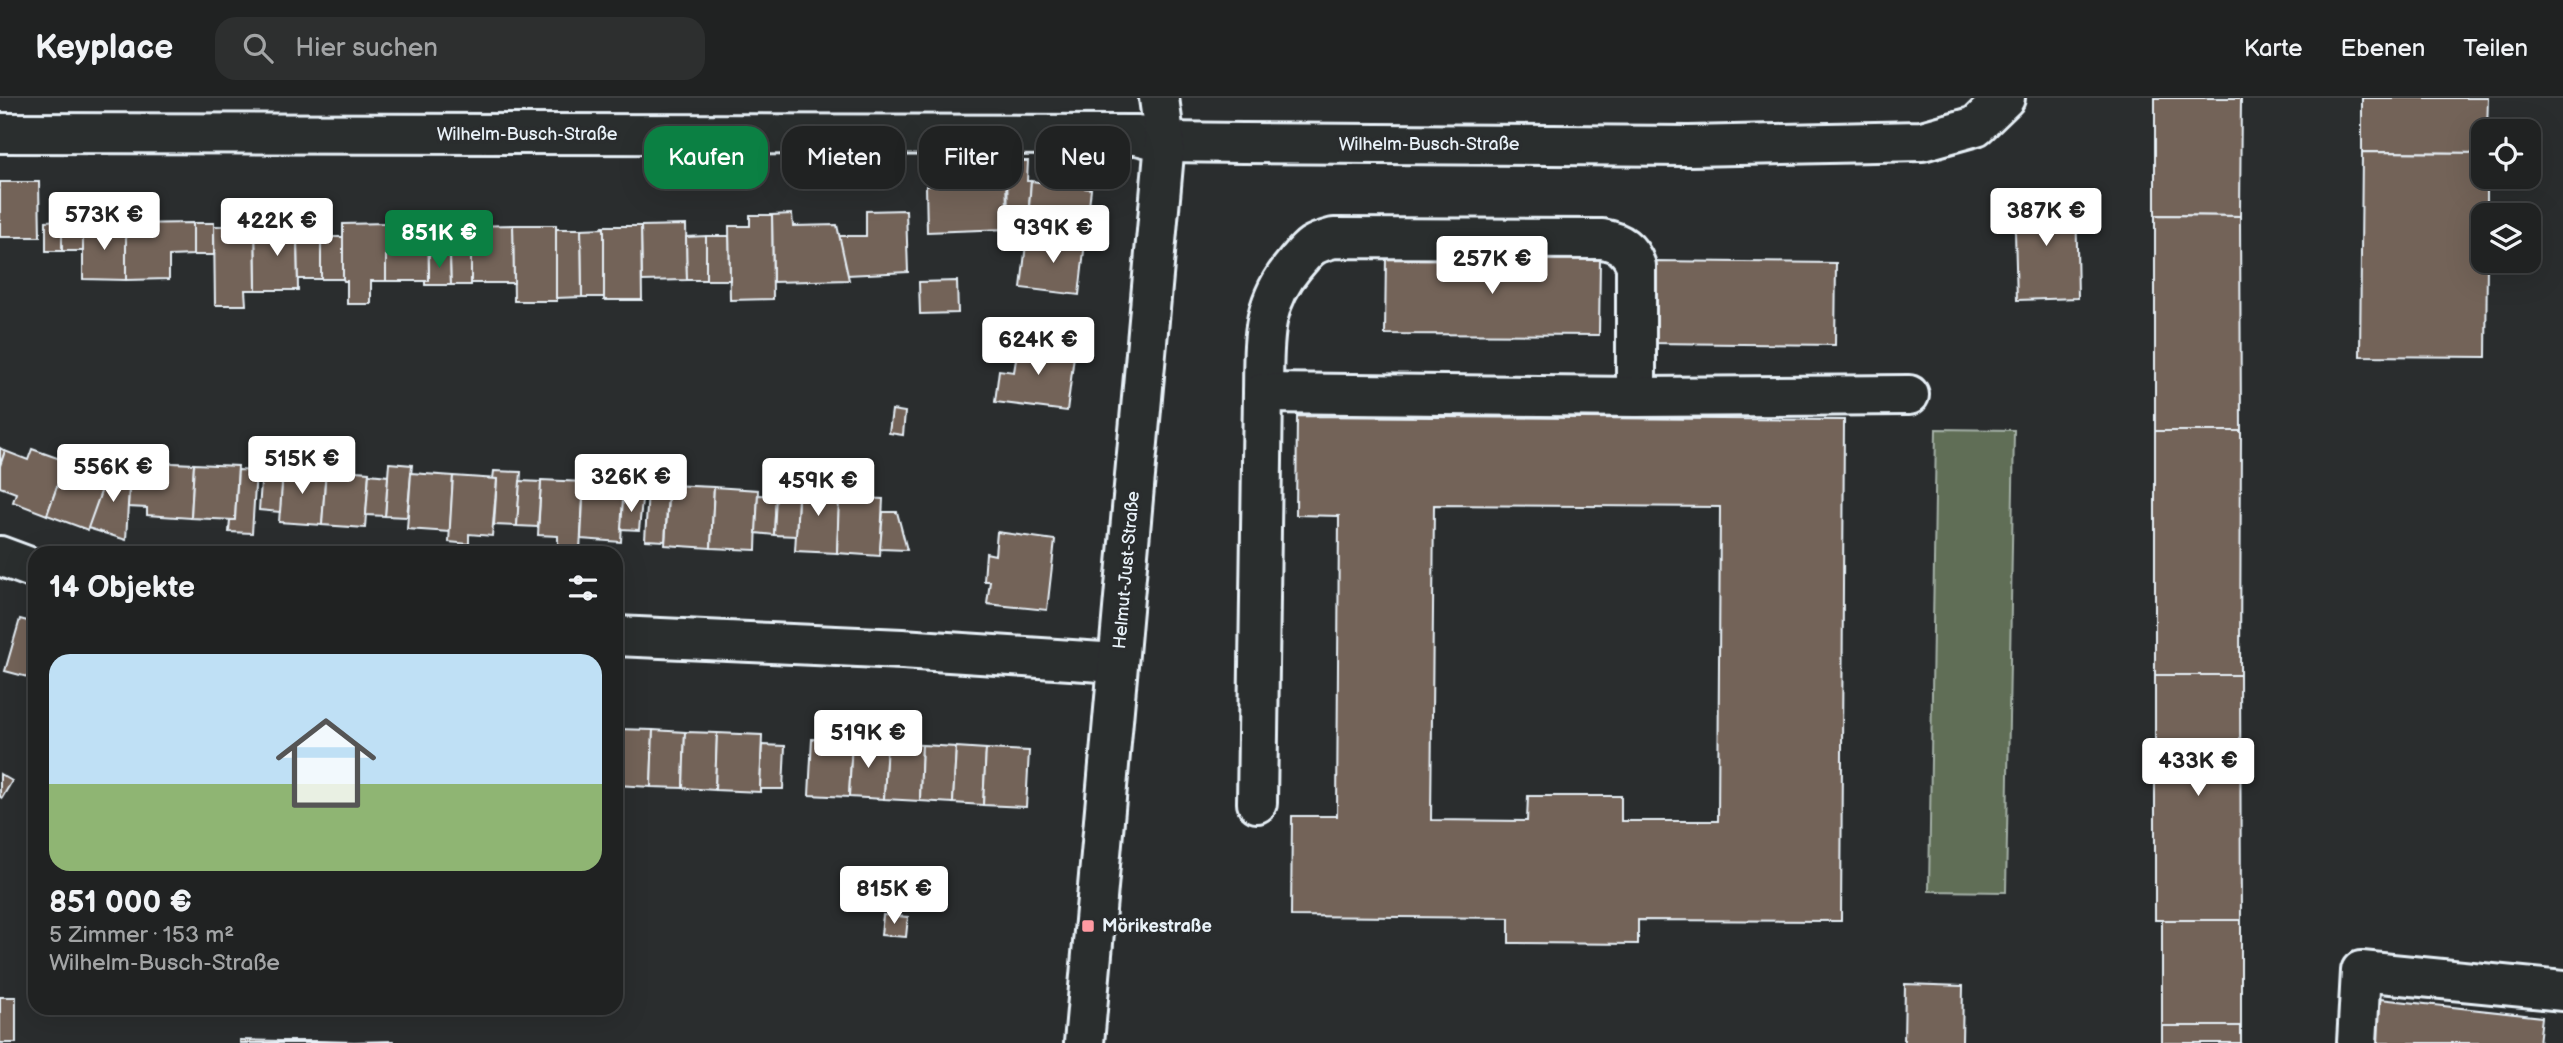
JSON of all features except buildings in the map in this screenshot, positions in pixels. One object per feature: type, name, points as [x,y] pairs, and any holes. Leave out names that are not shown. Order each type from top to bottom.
[{"type":"street","name":"Helmut-Just-Straße","points":[[1084,1043],[1165,142],[1159,98]]},
{"type":"street","name":"Wilhelm-Busch-Straße","points":[[0,133],[1126,134],[1165,142],[1689,146],[1922,141],[1976,126],[2005,98]]},
{"type":"street","points":[[1257,803],[1264,335],[1273,296],[1282,279],[1312,244],[1334,238],[1614,241],[1632,254],[1636,266],[1636,397]]},
{"type":"street","points":[[1263,393],[1636,397],[1909,395]]},
{"type":"street","points":[[0,556],[28,566]]},
{"type":"street","points":[[623,636],[902,649],[1117,663]]},
{"type":"street","points":[[2357,1043],[2361,971],[2563,991]]},
{"type":"green space","points":[[1936,429],[2014,430],[2006,892],[1929,891]]},
{"type":"place","name":"Mörikestraße","points":[[1088,926]]}]
